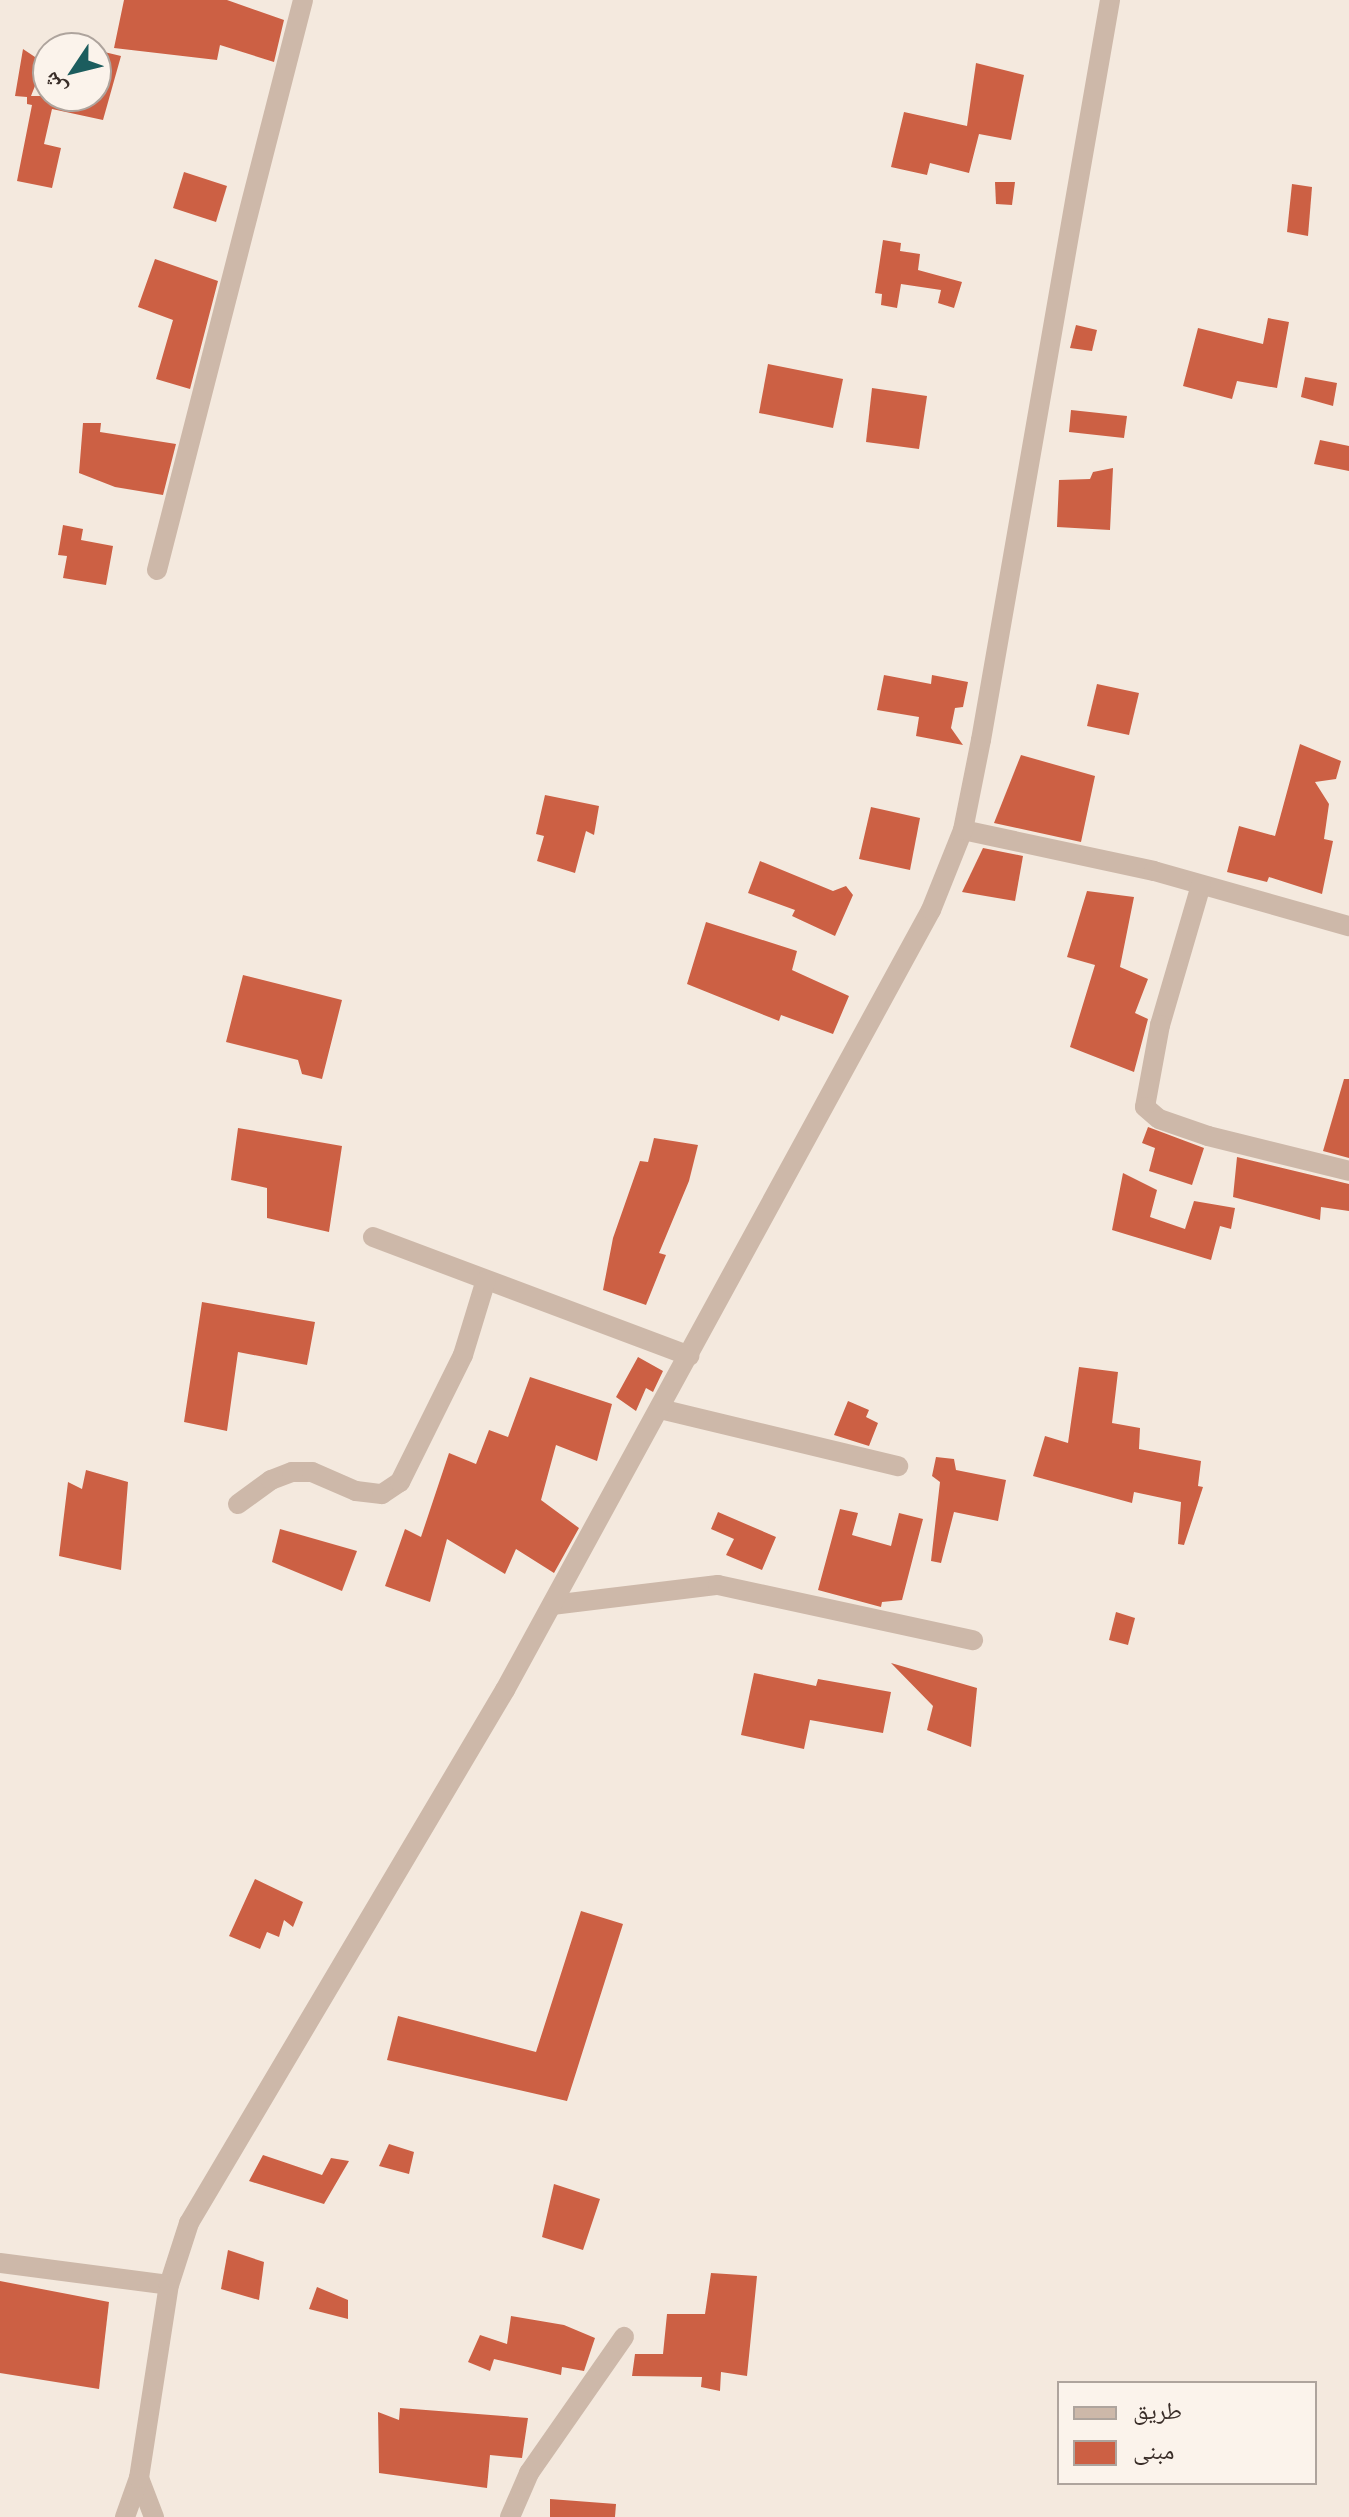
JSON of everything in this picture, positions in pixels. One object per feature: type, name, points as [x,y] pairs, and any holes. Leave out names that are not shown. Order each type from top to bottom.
[{"type":"street","points":[[157,570],[303,0]]},
{"type":"street","points":[[125,2517],[139,2478],[169,2285],[189,2223],[228,2149],[552,1605],[924,923],[963,830],[1110,0]]},
{"type":"street","points":[[963,830],[1201,885],[1349,926]]},
{"type":"street","points":[[1201,885],[1160,1025],[1145,1107],[1159,1119],[1208,1136],[1349,1171]]},
{"type":"street","points":[[373,1237],[689,1356]]},
{"type":"street","points":[[238,1504],[271,1480],[292,1472],[312,1472],[356,1491],[382,1494],[400,1482],[463,1355],[486,1280]]},
{"type":"street","points":[[660,1409],[898,1466]]},
{"type":"street","points":[[552,1605],[718,1585],[973,1640]]},
{"type":"street","points":[[0,2263],[169,2285]]},
{"type":"street","points":[[510,2517],[529,2473],[624,2337]]},
{"type":"street","points":[[139,2478],[154,2517]]},
{"type":"building","points":[[124,0],[227,0],[284,20],[274,62],[220,45],[217,60],[114,48]]},
{"type":"building","points":[[23,49],[32,55],[32,105],[27,104],[27,97],[15,96]]},
{"type":"building","points":[[112,54],[121,56],[112,88]]},
{"type":"building","points":[[976,63],[1024,75],[1011,140],[979,134],[969,173],[930,163],[927,175],[891,167],[904,112],[967,126]]},
{"type":"building","points":[[32,105],[32,112],[51,112],[44,144],[61,148],[52,188],[17,181]]},
{"type":"building","points":[[66,112],[105,112],[103,120]]},
{"type":"building","points":[[184,172],[227,186],[216,222],[173,208]]},
{"type":"building","points":[[995,182],[1015,182],[1012,205],[996,204]]},
{"type":"building","points":[[1292,184],[1312,187],[1308,236],[1287,232]]},
{"type":"building","points":[[883,240],[901,243],[900,251],[920,254],[918,270],[962,282],[954,308],[938,303],[941,290],[901,284],[897,308],[881,305],[882,294],[875,293]]},
{"type":"building","points":[[155,259],[218,281],[190,389],[156,379],[173,320],[138,307]]},
{"type":"building","points":[[1268,318],[1289,322],[1277,388],[1237,381],[1232,399],[1183,386],[1198,328],[1263,344]]},
{"type":"building","points":[[1076,325],[1097,330],[1092,351],[1070,348]]},
{"type":"building","points":[[768,364],[843,379],[833,428],[759,413]]},
{"type":"building","points":[[1305,377],[1337,383],[1333,406],[1301,397]]},
{"type":"building","points":[[872,388],[927,396],[919,449],[866,442]]},
{"type":"building","points":[[1071,410],[1127,416],[1124,438],[1069,432]]},
{"type":"building","points":[[83,423],[101,423],[100,432],[176,444],[163,495],[115,487],[79,473]]},
{"type":"building","points":[[1320,440],[1349,446],[1349,471],[1314,464]]},
{"type":"building","points":[[1113,468],[1110,530],[1057,527],[1059,480],[1090,479],[1093,472]]},
{"type":"building","points":[[63,525],[83,529],[81,540],[113,546],[106,585],[63,578],[67,556],[58,555]]},
{"type":"building","points":[[884,675],[931,684],[932,675],[968,682],[963,707],[955,708],[951,728],[963,745],[916,736],[919,717],[877,710]]},
{"type":"building","points":[[1097,684],[1139,693],[1129,735],[1087,726]]},
{"type":"building","points":[[1300,744],[1341,761],[1336,779],[1315,782],[1329,804],[1324,839],[1333,841],[1322,894],[1269,877],[1267,882],[1227,872],[1239,826],[1275,836]]},
{"type":"building","points":[[1021,755],[1095,776],[1081,842],[994,823]]},
{"type":"building","points":[[545,795],[599,806],[594,835],[586,831],[575,873],[537,861],[544,836],[536,834]]},
{"type":"building","points":[[871,807],[920,818],[910,870],[859,859]]},
{"type":"building","points":[[983,848],[1023,856],[1015,901],[962,892]]},
{"type":"building","points":[[760,861],[833,891],[846,886],[853,895],[835,936],[792,916],[795,910],[748,893]]},
{"type":"building","points":[[1087,891],[1134,897],[1120,967],[1148,979],[1135,1013],[1148,1019],[1134,1072],[1070,1047],[1095,965],[1067,957]]},
{"type":"building","points":[[706,922],[797,951],[792,970],[849,996],[833,1034],[781,1015],[779,1021],[687,984]]},
{"type":"building","points":[[243,975],[342,1000],[322,1079],[302,1074],[298,1060],[226,1042]]},
{"type":"building","points":[[1344,1079],[1349,1079],[1349,1158],[1323,1151]]},
{"type":"building","points":[[1148,1127],[1204,1148],[1192,1185],[1149,1171],[1155,1148],[1142,1143]]},
{"type":"building","points":[[238,1128],[342,1146],[329,1232],[267,1218],[267,1188],[231,1180]]},
{"type":"building","points":[[654,1138],[698,1145],[689,1181],[659,1253],[666,1255],[646,1305],[603,1290],[613,1238],[640,1161],[648,1162]]},
{"type":"building","points":[[1237,1157],[1349,1184],[1349,1211],[1321,1207],[1320,1220],[1233,1197]]},
{"type":"building","points":[[1123,1173],[1157,1190],[1150,1217],[1185,1229],[1194,1201],[1235,1208],[1231,1229],[1220,1226],[1211,1260],[1112,1230]]},
{"type":"building","points":[[202,1302],[315,1322],[307,1365],[238,1352],[227,1431],[184,1422]]},
{"type":"building","points":[[638,1357],[663,1371],[653,1392],[646,1388],[636,1411],[616,1397]]},
{"type":"building","points":[[1079,1367],[1118,1372],[1112,1423],[1140,1428],[1139,1449],[1201,1461],[1198,1486],[1203,1487],[1184,1545],[1178,1544],[1181,1502],[1134,1492],[1132,1503],[1033,1476],[1045,1436],[1068,1443]]},
{"type":"building","points":[[530,1377],[612,1404],[597,1461],[556,1445],[541,1500],[579,1528],[554,1573],[516,1549],[505,1574],[447,1539],[430,1602],[385,1586],[405,1529],[421,1537],[449,1453],[476,1464],[489,1430],[508,1437]]},
{"type":"building","points":[[848,1401],[869,1410],[866,1417],[878,1423],[869,1446],[834,1435]]},
{"type":"building","points":[[936,1457],[954,1459],[956,1470],[1006,1480],[998,1521],[954,1512],[941,1563],[931,1561],[940,1482],[932,1476]]},
{"type":"building","points":[[86,1470],[128,1482],[121,1570],[59,1556],[68,1482],[82,1489]]},
{"type":"building","points":[[840,1509],[858,1513],[852,1535],[891,1546],[899,1513],[923,1519],[902,1600],[882,1602],[881,1607],[818,1590]]},
{"type":"building","points":[[718,1512],[776,1537],[762,1570],[726,1555],[734,1539],[711,1529]]},
{"type":"building","points":[[280,1529],[357,1551],[342,1591],[272,1562]]},
{"type":"building","points":[[1116,1612],[1135,1618],[1128,1645],[1109,1640]]},
{"type":"building","points":[[891,1663],[977,1688],[971,1747],[927,1730],[933,1706]]},
{"type":"building","points":[[754,1673],[816,1686],[818,1679],[891,1692],[883,1733],[810,1720],[804,1749],[741,1735]]},
{"type":"building","points":[[255,1879],[303,1902],[293,1927],[284,1920],[279,1937],[267,1932],[260,1949],[229,1936]]},
{"type":"building","points":[[581,1911],[623,1924],[567,2101],[387,2060],[398,2016],[536,2052]]},
{"type":"building","points":[[389,2144],[414,2152],[409,2174],[379,2166]]},
{"type":"building","points":[[263,2155],[322,2175],[331,2158],[349,2161],[324,2204],[249,2181]]},
{"type":"building","points":[[554,2184],[600,2199],[583,2250],[542,2237]]},
{"type":"building","points":[[228,2250],[264,2262],[259,2300],[221,2289]]},
{"type":"building","points":[[711,2273],[757,2276],[747,2376],[721,2372],[720,2391],[701,2387],[702,2377],[632,2376],[635,2354],[663,2354],[667,2314],[705,2314]]},
{"type":"building","points":[[0,2281],[109,2302],[99,2389],[0,2373]]},
{"type":"building","points":[[317,2287],[348,2300],[348,2319],[309,2309]]},
{"type":"building","points":[[511,2316],[564,2325],[595,2338],[584,2371],[562,2367],[561,2375],[494,2359],[490,2371],[468,2362],[480,2335],[507,2344]]},
{"type":"building","points":[[400,2408],[528,2418],[522,2458],[490,2455],[487,2488],[379,2473],[378,2412],[399,2420]]},
{"type":"building","points":[[550,2499],[616,2504],[615,2517],[550,2517]]}]
